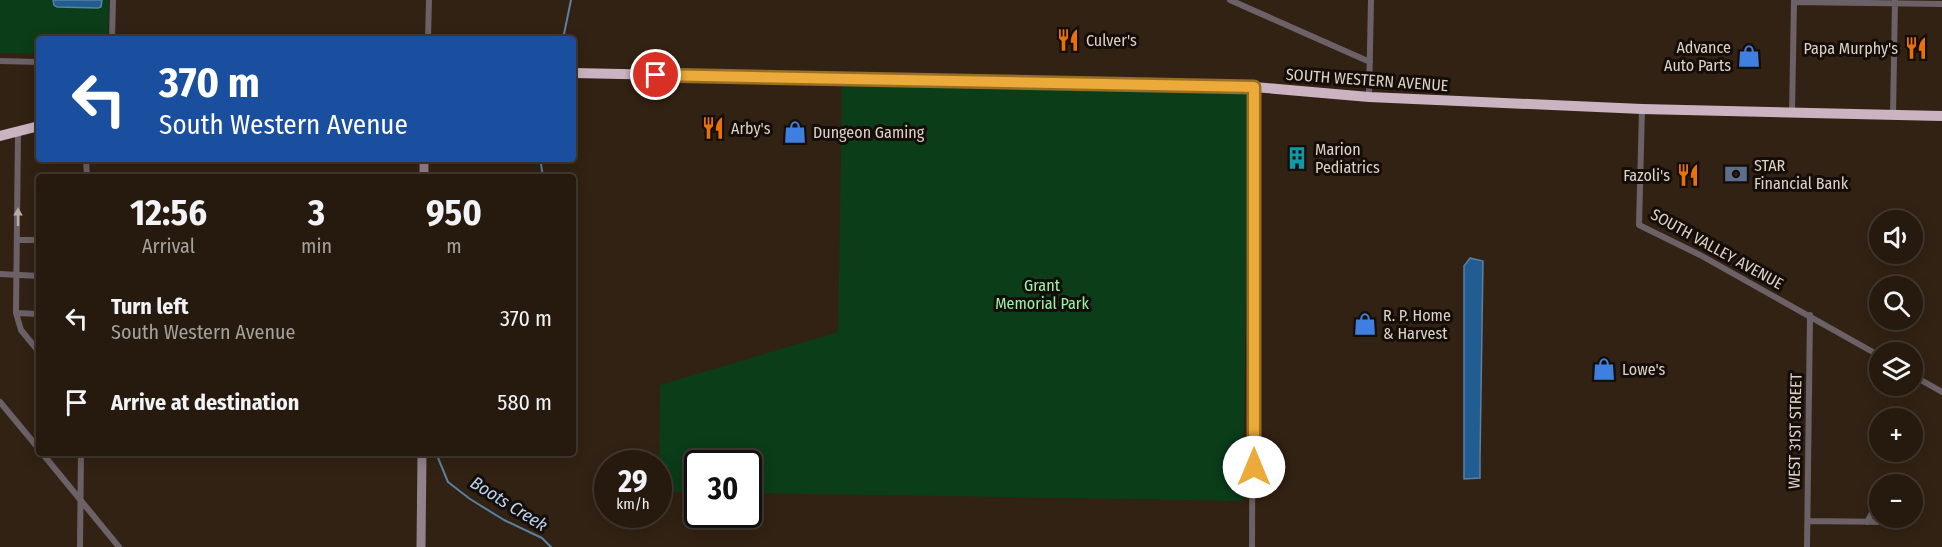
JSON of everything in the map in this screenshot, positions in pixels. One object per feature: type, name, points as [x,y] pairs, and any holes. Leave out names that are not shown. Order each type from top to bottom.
[{"type":"highway","name":"SOUTH WESTERN AVENUE","points":[[576,73],[1254,87],[1369,97],[1642,109],[1942,116]]},
{"type":"highway","points":[[0,136],[36,127]]},
{"type":"street","points":[[112,36],[113,0]]},
{"type":"street","points":[[428,36],[429,0]]},
{"type":"street","points":[[1230,0],[1370,62]]},
{"type":"street","points":[[1369,97],[1371,0]]},
{"type":"street","points":[[1792,113],[1794,1],[1942,4]]},
{"type":"street","points":[[1893,115],[1895,2]]},
{"type":"street","points":[[0,61],[36,62]]},
{"type":"street","points":[[1252,547],[1254,87]]},
{"type":"street","name":"SOUTH VALLEY AVENUE","points":[[1642,109],[1639,225],[1700,255],[1869,350]]},
{"type":"street","points":[[18,132],[16,314],[21,330],[36,348]]},
{"type":"street","points":[[18,240],[36,240]]},
{"type":"street","points":[[0,274],[36,276]]},
{"type":"street","points":[[16,314],[36,314]]},
{"type":"street","name":"WEST 31ST STREET","points":[[1807,547],[1810,315]]},
{"type":"street","points":[[1923,381],[1942,392]]},
{"type":"street","points":[[0,402],[36,446]]},
{"type":"street","points":[[44,456],[119,547]]},
{"type":"street","points":[[80,547],[81,456]]},
{"type":"street","points":[[421,547],[422,456]]},
{"type":"street","points":[[1808,521],[1867,522],[1869,518]]},
{"type":"green space","points":[[0,0],[109,0],[108,36],[36,36],[36,54],[0,53]]},
{"type":"green space","name":"Grant Memorial Park","points":[[842,86],[1249,93],[1243,501],[762,493],[762,450],[684,450],[684,492],[672,492],[672,450],[659,450],[660,385],[838,332]]},
{"type":"water","points":[[53,0],[102,0],[101,7],[98,8],[57,7]]},
{"type":"water","points":[[1470,258],[1483,261],[1480,478],[1464,479],[1464,266]]},
{"type":"waterway","name":"Boots Creek","points":[[564,36],[571,0]]},
{"type":"waterway","name":"Boots Creek","points":[[539,162],[543,174]]},
{"type":"waterway","name":"Boots Creek","points":[[437,456],[448,482],[504,520],[542,538],[551,547]]},
{"type":"place","name":"Culver's","points":[[1068,40]]},
{"type":"place","name":"Papa Murphy's","points":[[1916,48]]},
{"type":"place","name":"Advance Auto Parts","points":[[1749,56]]},
{"type":"place","name":"Arby's","points":[[713,128]]},
{"type":"place","name":"Dungeon Gaming","points":[[795,132]]},
{"type":"place","name":"Marion Pediatrics","points":[[1297,158]]},
{"type":"place","name":"STAR Financial Bank","points":[[1736,174]]},
{"type":"place","name":"Fazoli's","points":[[1688,175]]},
{"type":"place","name":"R. P. Home & Harvest","points":[[1365,324]]},
{"type":"place","name":"Lowe's","points":[[1604,369]]},
{"type":"route","points":[[656,75],[1254,87],[1254,467]]}]
